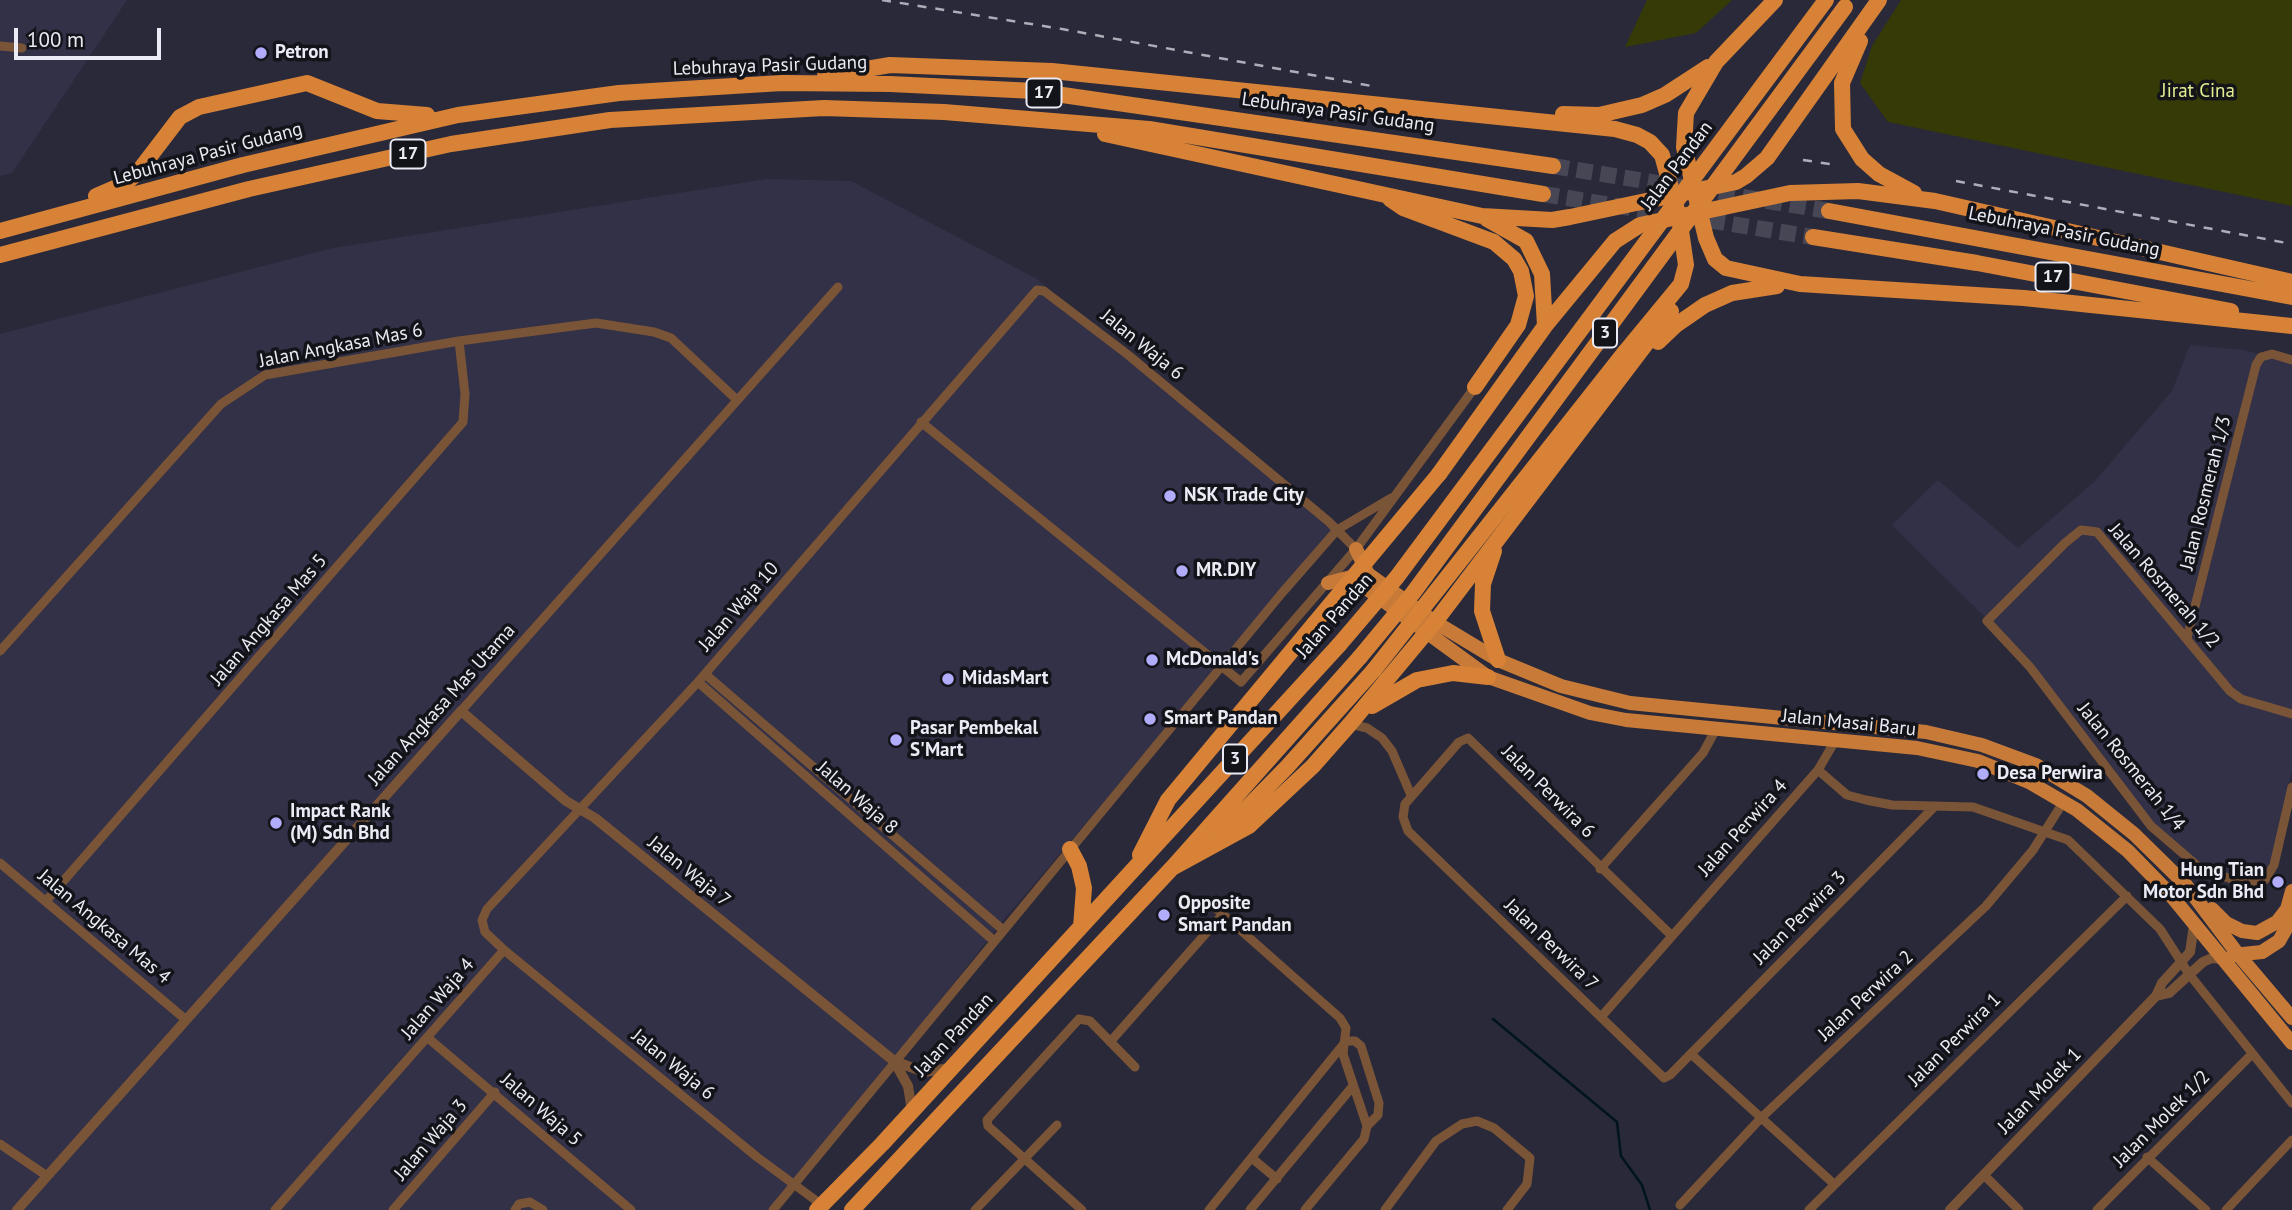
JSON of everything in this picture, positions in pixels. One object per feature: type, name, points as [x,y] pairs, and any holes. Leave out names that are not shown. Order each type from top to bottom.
[{"type":"highway","points":[[1775,0],[1716,62],[1686,113],[1684,147],[1695,191],[1715,259],[1726,268],[1800,284],[2024,298],[2292,324]]},
{"type":"highway","name":"Jalan Pandan","points":[[820,1207],[1082,928],[1339,645],[1397,577],[1826,0]]},
{"type":"highway","name":"3","points":[[852,1210],[1172,868],[1360,657],[1413,593],[1848,4]]},
{"type":"highway","points":[[1034,120],[1482,216],[1552,220],[1736,182],[1767,158],[1876,5]]},
{"type":"highway","points":[[1876,5],[1842,83],[1843,129],[1862,159],[1879,174],[1901,188],[1935,201]]},
{"type":"highway","points":[[1383,104],[1599,115],[1642,105],[1665,95],[1716,62]]},
{"type":"highway","points":[[782,83],[890,65],[974,66],[1052,71],[1615,129],[1650,142],[1662,155],[1686,250],[1680,298],[1430,628],[1313,766],[1249,826],[1172,868]]},
{"type":"highway","points":[[4,229],[126,183],[138,172],[180,117],[200,107],[307,83],[377,111],[421,116],[458,115]]},
{"type":"highway","name":"Lebuhraya Pasir Gudang","points":[[4,229],[243,165],[458,115],[619,93],[782,83],[890,84],[1035,91],[1553,166]]},
{"type":"highway","name":"17","points":[[0,255],[249,189],[451,145],[610,120],[824,108],[944,112],[1149,129],[1544,194]]},
{"type":"highway","points":[[1131,873],[1168,800],[1439,474],[1545,326],[1615,241],[1640,225],[1817,190],[1858,191],[1935,201],[2292,282]]},
{"type":"highway","points":[[1378,192],[1403,208],[1494,242],[1514,259],[1521,271],[1526,296],[1518,325],[1475,387]]},
{"type":"highway","name":"Lebuhraya Pasir Gudang","points":[[1829,211],[2292,298]]},
{"type":"highway","points":[[1482,216],[1526,241],[1542,274],[1546,297],[1545,326]]},
{"type":"highway","name":"17","points":[[1813,237],[1977,263],[2292,324]]},
{"type":"highway","points":[[1172,868],[1235,820],[1374,670],[1681,284]]},
{"type":"highway","points":[[1628,370],[1676,325],[1705,305],[1732,293],[1800,284]]},
{"type":"highway","points":[[1498,660],[1482,611],[1483,584],[1500,536]]},
{"type":"highway","points":[[1353,721],[1417,680],[1453,673],[1488,677]]},
{"type":"highway","points":[[1070,849],[1079,866],[1084,888],[1082,928]]},
{"type":"main road","name":"Jalan Masai Baru","points":[[1361,542],[1368,574],[1488,677],[1590,713],[1626,720],[1917,748],[1978,761],[2029,782],[2064,802],[2129,851],[2169,893],[2292,1043]]},
{"type":"main road","name":"Jalan Masai Baru","points":[[1328,583],[1351,577],[1430,628],[1561,686],[1630,703],[1926,732],[1982,744],[2036,765],[2087,796],[2134,834],[2185,884],[2236,953],[2292,1018]]},
{"type":"main road","points":[[2185,884],[2226,923],[2242,931],[2257,933],[2277,922],[2287,909],[2292,891]]},
{"type":"main road","points":[[2222,959],[2236,953],[2262,951],[2279,941],[2292,918]]},
{"type":"street","points":[[0,46],[22,48]]},
{"type":"street","name":"Jalan Angkasa Mas Utama","points":[[17,1210],[838,287]]},
{"type":"street","name":"Jalan Waja 6","points":[[921,422],[1037,290],[1044,291],[1127,354],[1337,530],[1361,542]]},
{"type":"street","name":"Jalan Angkasa Mas 6","points":[[0,651],[221,404],[265,375],[459,341],[596,323],[654,332],[671,338],[737,400]]},
{"type":"street","name":"Jalan Angkasa Mas 5","points":[[46,901],[463,422],[466,394],[459,341]]},
{"type":"street","name":"Jalan Rosmerah 1/3","points":[[2187,638],[2256,365],[2261,357],[2272,354],[2292,360]]},
{"type":"street","points":[[921,422],[1113,576],[1220,668],[1238,681],[1244,681],[1361,542],[1475,387]]},
{"type":"street","name":"Jalan Waja 10","points":[[578,809],[698,682],[921,422]]},
{"type":"street","points":[[773,1210],[1002,929],[1337,530],[1391,498]]},
{"type":"street","points":[[1356,520],[1364,523],[1361,542]]},
{"type":"street","name":"Jalan Rosmerah 1/2","points":[[1987,621],[2065,543],[2087,529],[2097,532],[2230,691],[2241,699],[2292,713]]},
{"type":"street","name":"Jalan Rosmerah 1/4","points":[[1987,621],[2030,667],[2151,826],[2201,870],[2247,884],[2264,880],[2274,865],[2292,788]]},
{"type":"street","name":"Jalan Waja 8","points":[[705,674],[1002,929]]},
{"type":"street","name":"Jalan Waja 8","points":[[698,682],[993,940]]},
{"type":"street","name":"Jalan Waja 7","points":[[461,711],[578,809],[595,818],[894,1061],[923,1072],[951,1068]]},
{"type":"street","points":[[1353,721],[1382,738],[1392,751],[1411,795]]},
{"type":"street","points":[[1600,869],[1703,753],[1716,729]]},
{"type":"street","name":"Jalan Perwira 6","points":[[1405,804],[1459,742],[1468,738],[1671,935]]},
{"type":"street","name":"Jalan Perwira 4","points":[[1671,935],[1818,770],[1835,741]]},
{"type":"street","points":[[1818,770],[1847,795],[1857,798],[1892,805],[1973,807],[2047,831],[2072,843],[2160,929],[2181,964],[2292,1103]]},
{"type":"street","name":"Jalan Perwira 2","points":[[1679,1205],[1761,1118],[1986,906],[2047,831],[2064,802]]},
{"type":"street","name":"Jalan Perwira 7","points":[[1405,804],[1403,817],[1408,831],[1664,1078],[1690,1054]]},
{"type":"street","name":"Jalan Perwira 3","points":[[1690,1054],[1935,806]]},
{"type":"street","points":[[504,950],[485,932],[482,920],[487,909],[578,809]]},
{"type":"street","name":"Jalan Angkasa Mas 4","points":[[0,863],[185,1019]]},
{"type":"street","name":"Jalan Perwira 1","points":[[1809,1210],[2127,896]]},
{"type":"street","points":[[1212,904],[1340,1018],[1346,1028],[1343,1054],[1367,1126]]},
{"type":"street","points":[[1110,1042],[1223,914]]},
{"type":"street","name":"Jalan Molek 1","points":[[1950,1210],[2156,996],[2162,984],[2190,952],[2194,925]]},
{"type":"street","points":[[1601,1017],[1671,935]]},
{"type":"street","name":"Jalan Waja 6","points":[[504,950],[820,1207]]},
{"type":"street","name":"Jalan Waja 4","points":[[275,1210],[504,950]]},
{"type":"street","name":"Jalan Molek 1","points":[[2156,996],[2169,993],[2203,962],[2212,958],[2222,959]]},
{"type":"street","points":[[1082,1210],[988,1126],[990,1114],[1079,1018],[1090,1021],[1135,1067]]},
{"type":"street","name":"Jalan Waja 5","points":[[428,1038],[631,1210]]},
{"type":"street","points":[[1305,1210],[1364,1139],[1367,1126],[1378,1115],[1379,1103],[1361,1046],[1355,1041],[1346,1041]]},
{"type":"street","points":[[1209,1210],[1346,1041]]},
{"type":"street","points":[[1690,1054],[1834,1184]]},
{"type":"street","name":"Jalan Molek 1/2","points":[[2097,1210],[2252,1054]]},
{"type":"street","name":"Jalan Waja 7","points":[[894,1061],[908,1086],[912,1111]]},
{"type":"street","points":[[1250,1210],[1353,1086]]},
{"type":"street","name":"Jalan Waja 3","points":[[393,1210],[495,1093]]},
{"type":"street","points":[[1384,1210],[1436,1141],[1462,1124],[1477,1121],[1494,1128],[1530,1158],[1527,1184],[1507,1210]]},
{"type":"street","points":[[975,1210],[1026,1160],[1056,1125]]},
{"type":"street","points":[[2226,1210],[2292,1140]]},
{"type":"street","points":[[0,1144],[47,1176]]},
{"type":"street","points":[[2147,1157],[2206,1210]]},
{"type":"street","points":[[1253,1159],[1277,1179]]},
{"type":"street","points":[[1984,1175],[2020,1210]]},
{"type":"street","points":[[515,1210],[519,1204],[530,1202],[543,1210]]},
{"type":"shaded area","points":[[0,0],[127,0],[12,173],[0,176]]},
{"type":"shaded area","points":[[767,179],[851,181],[1037,279],[1335,530],[1002,922],[775,1210],[0,1210],[0,334],[333,248]]},
{"type":"shaded area","points":[[2190,345],[2244,350],[2292,363],[2292,771],[2271,862],[2263,877],[2248,880],[2204,867],[2154,824],[2033,665],[1892,525],[1938,480],[2018,548],[2095,481],[2172,391]]},
{"type":"green space","points":[[1647,0],[1732,0],[1696,33],[1625,47]]},
{"type":"green space","name":"Jirat Cina","points":[[1901,0],[2292,0],[2292,206],[1888,122],[1860,83],[1872,46]]},
{"type":"waterway","points":[[1493,1019],[1617,1122],[1621,1156],[1642,1185],[1650,1210]]},
{"type":"tunnel","points":[[1553,166],[1829,211]]},
{"type":"tunnel","points":[[1543,194],[1813,237]]},
{"type":"railway","points":[[882,0],[1062,29],[1377,87]]},
{"type":"railway","points":[[1803,160],[1836,165]]},
{"type":"railway","points":[[1956,181],[2292,244]]},
{"type":"place","name":"Petron","points":[[261,53]]},
{"type":"place","name":"NSK Trade City","points":[[1170,496]]},
{"type":"place","name":"MR.DIY","points":[[1182,571]]},
{"type":"place","name":"McDonald's","points":[[1152,660]]},
{"type":"place","name":"MidasMart","points":[[948,679]]},
{"type":"place","name":"Smart Pandan","points":[[1150,719]]},
{"type":"place","name":"Pasar Pembekal S'Mart","points":[[896,740]]},
{"type":"place","name":"Desa Perwira","points":[[1983,774]]},
{"type":"place","name":"Impact Rank (M) Sdn Bhd","points":[[276,823]]},
{"type":"place","name":"Hung Tian Motor Sdn Bhd","points":[[2278,882]]},
{"type":"place","name":"Opposite Smart Pandan","points":[[1164,915]]}]
